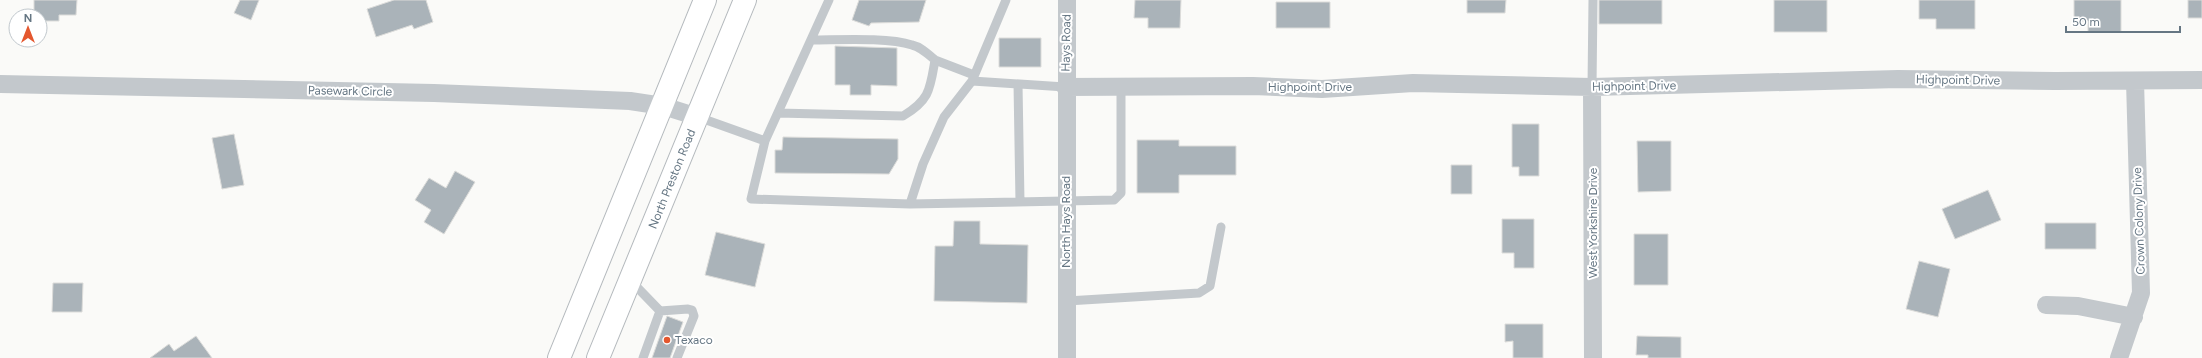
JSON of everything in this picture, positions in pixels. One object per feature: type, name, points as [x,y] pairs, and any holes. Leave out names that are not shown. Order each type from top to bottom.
[{"type":"main road","points":[[559,358],[705,0]]},
{"type":"main road","name":"North Preston Road","points":[[599,358],[745,0]]},
{"type":"street","name":"Hays Road","points":[[1066,0],[1066,87]]},
{"type":"street","name":"Highpoint Drive","points":[[1066,87],[1121,85],[1253,86],[1322,89],[1413,83],[1592,87],[1898,79],[2134,81],[2202,80]]},
{"type":"street","name":"Crown Colony Drive","points":[[2119,358],[2141,293],[2134,81]]},
{"type":"street","name":"Pasewark Circle","points":[[0,84],[434,93],[630,101],[663,106],[698,117]]},
{"type":"street","name":"North Hays Road","points":[[1066,87],[1067,358]]},
{"type":"street","name":"West Yorkshire Drive","points":[[1592,87],[1594,358]]},
{"type":"street","points":[[2046,305],[2078,306],[2134,317]]},
{"type":"lane","points":[[829,0],[766,141],[751,199],[910,204],[1114,200],[1121,193],[1121,85]]},
{"type":"lane","points":[[910,204],[923,164],[944,117],[973,78],[1006,0]]},
{"type":"lane","points":[[1592,87],[1593,0]]},
{"type":"lane","points":[[812,40],[894,42],[911,44],[923,50],[935,60],[973,78],[1018,84],[1066,87]]},
{"type":"lane","points":[[778,113],[903,116],[916,109],[926,98],[931,87],[935,60]]},
{"type":"lane","points":[[1018,84],[1020,202]]},
{"type":"lane","points":[[698,117],[766,141]]},
{"type":"lane","points":[[1067,301],[1199,293],[1210,286],[1221,227]]},
{"type":"lane","points":[[630,281],[660,311]]},
{"type":"lane","points":[[660,311],[688,308],[692,310],[694,316],[677,358]]},
{"type":"lane","points":[[643,358],[660,311]]},
{"type":"building","points":[[34,0],[77,0],[76,15],[59,15],[59,21],[48,21],[48,8],[34,8]]},
{"type":"building","points":[[240,0],[259,0],[251,20],[234,13]]},
{"type":"building","points":[[394,0],[426,0],[433,22],[414,29],[412,25],[376,37],[367,9]]},
{"type":"building","points":[[859,0],[926,0],[919,22],[871,23],[869,26],[852,20]]},
{"type":"building","points":[[1135,0],[1181,0],[1180,28],[1148,28],[1148,18],[1134,18]]},
{"type":"building","points":[[1467,0],[1506,0],[1505,13],[1467,13]]},
{"type":"building","points":[[1599,0],[1662,0],[1662,24],[1599,24]]},
{"type":"building","points":[[1774,0],[1827,0],[1827,32],[1774,32]]},
{"type":"building","points":[[1919,0],[1975,0],[1975,29],[1936,29],[1936,19],[1919,19]]},
{"type":"building","points":[[2074,0],[2121,0],[2121,32],[2088,32],[2088,21],[2074,21]]},
{"type":"building","points":[[2188,0],[2202,0],[2202,18],[2188,18]]},
{"type":"building","points":[[1276,2],[1330,2],[1330,28],[1276,28]]},
{"type":"building","points":[[999,38],[1041,38],[1041,67],[999,67]]},
{"type":"building","points":[[835,46],[897,48],[897,86],[871,85],[871,95],[850,95],[850,85],[835,85]]},
{"type":"building","points":[[1512,124],[1539,124],[1539,176],[1519,176],[1519,167],[1512,167]]},
{"type":"building","points":[[234,134],[244,185],[222,189],[212,138]]},
{"type":"building","points":[[783,137],[898,139],[898,159],[889,174],[775,173],[775,150],[782,150]]},
{"type":"building","points":[[1137,140],[1179,140],[1179,146],[1236,146],[1236,175],[1179,175],[1179,193],[1137,193]]},
{"type":"building","points":[[1637,141],[1671,141],[1671,191],[1638,192]]},
{"type":"building","points":[[1451,165],[1472,165],[1472,194],[1451,194]]},
{"type":"building","points":[[455,171],[475,182],[444,234],[424,222],[431,210],[415,200],[429,178],[446,188]]},
{"type":"building","points":[[1988,190],[2001,220],[1955,239],[1942,209]]},
{"type":"building","points":[[1502,219],[1534,219],[1534,268],[1514,268],[1514,253],[1502,253]]},
{"type":"building","points":[[954,221],[980,221],[980,244],[1028,245],[1027,303],[934,301],[935,246],[953,246]]},
{"type":"building","points":[[2045,223],[2096,223],[2096,249],[2045,249]]},
{"type":"building","points":[[716,232],[765,244],[755,287],[705,275]]},
{"type":"building","points":[[1634,234],[1668,234],[1668,285],[1634,285]]},
{"type":"building","points":[[1919,261],[1950,269],[1938,317],[1906,309]]},
{"type":"building","points":[[53,283],[83,283],[82,312],[52,312]]},
{"type":"building","name":"Texaco","points":[[667,316],[683,322],[670,358],[652,358]]},
{"type":"building","points":[[1505,324],[1543,324],[1543,358],[1513,358],[1513,341],[1505,342]]},
{"type":"building","points":[[196,336],[212,358],[150,358],[169,344],[174,351]]},
{"type":"building","points":[[1637,336],[1681,337],[1681,358],[1648,358],[1648,355],[1636,355]]},
{"type":"place","name":"Texaco","points":[[667,340]]}]
